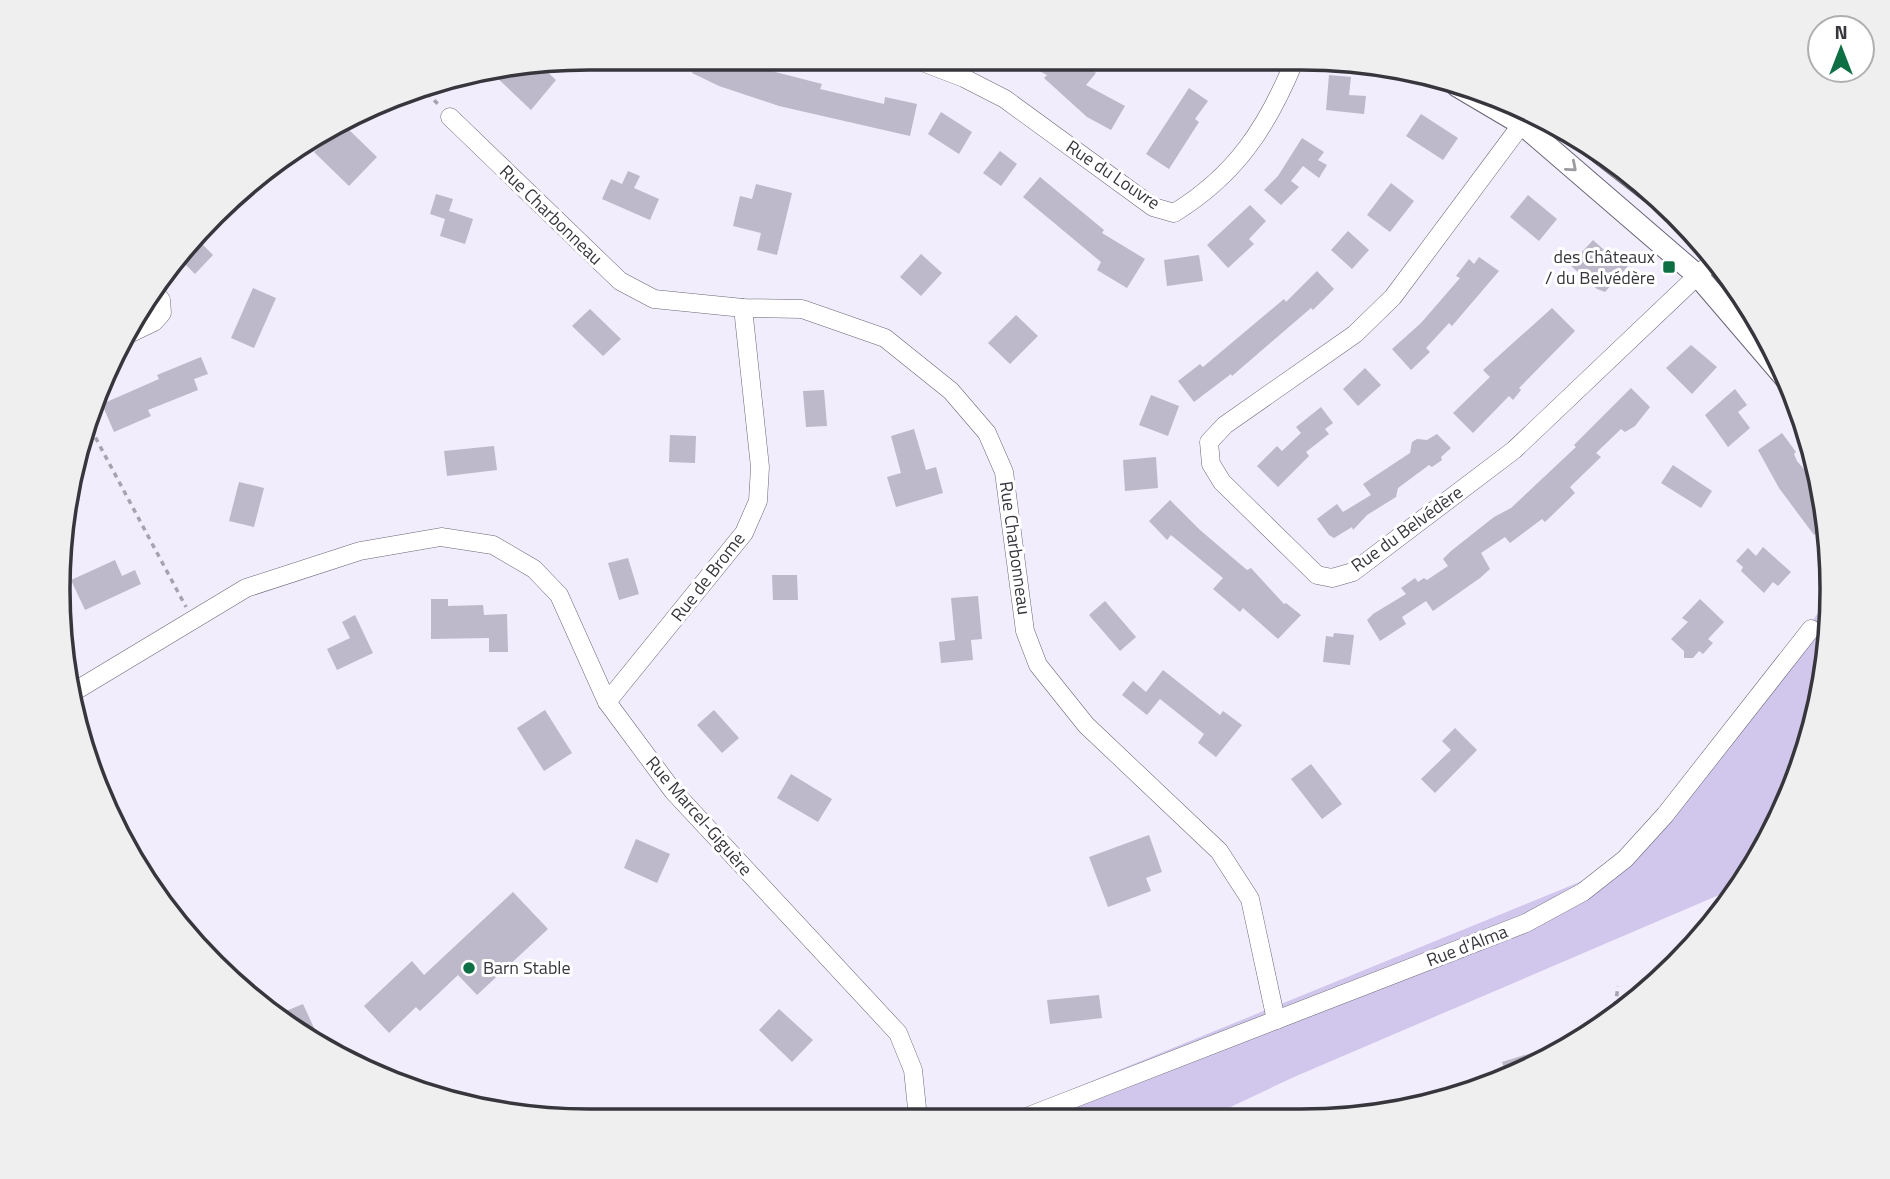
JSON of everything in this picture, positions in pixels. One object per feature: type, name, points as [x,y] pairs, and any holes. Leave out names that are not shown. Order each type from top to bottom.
[{"type":"street","name":"Rue du Louvre","points":[[943,70],[1005,99],[1153,207],[1174,213],[1203,195],[1242,157],[1277,103],[1291,70]]},
{"type":"street","name":"Rue Charbonneau","points":[[450,117],[620,281],[654,299],[743,308],[802,309],[885,338],[951,391],[987,433],[1004,472],[1026,631],[1038,665],[1086,725],[1219,851],[1250,899],[1276,1020]]},
{"type":"street","name":"Rue du Belvédère","points":[[1524,121],[1393,297],[1355,334],[1225,425],[1209,442],[1211,464],[1222,482],[1317,575],[1332,578],[1353,572],[1514,450],[1707,266]]},
{"type":"street","points":[[1534,126],[1697,275],[1760,348]]},
{"type":"street","points":[[141,328],[154,322],[162,313],[160,298]]},
{"type":"street","name":"Rue de Brome","points":[[607,702],[744,533],[758,501],[760,467],[743,308]]},
{"type":"street","name":"Rue Marcel-Giguère","points":[[80,688],[246,588],[360,551],[441,537],[493,545],[534,569],[559,595],[607,702],[673,792],[898,1033],[913,1070],[917,1109]]},
{"type":"street","name":"Rue d'Alma","points":[[1047,1109],[1526,923],[1583,892],[1625,859],[1665,815],[1811,629]]},
{"type":"path","points":[[430,96],[450,117]]},
{"type":"path","points":[[94,435],[194,621]]},
{"type":"path","points":[[1616,1003],[1618,986]]},
{"type":"shaded area","points":[[1819,611],[1810,691],[1792,756],[1766,819],[1721,894],[1294,1077],[1226,1109],[1024,1109],[1614,868],[1666,819]]},
{"type":"building","points":[[693,70],[768,70],[822,84],[820,89],[884,104],[885,97],[917,104],[910,136],[779,106],[719,86],[692,73]]},
{"type":"building","points":[[1038,70],[1092,70],[1096,73],[1086,85],[1125,106],[1111,130],[1087,117],[1044,78],[1047,75]]},
{"type":"building","points":[[547,72],[556,80],[531,110],[498,78]]},
{"type":"building","points":[[1329,75],[1351,77],[1349,95],[1366,96],[1364,114],[1326,110]]},
{"type":"building","points":[[1189,88],[1208,101],[1195,119],[1199,122],[1169,169],[1146,154]]},
{"type":"building","points":[[941,112],[972,132],[959,154],[928,134]]},
{"type":"building","points":[[1421,114],[1458,138],[1443,160],[1406,136]]},
{"type":"building","points":[[349,130],[377,157],[349,186],[314,152]]},
{"type":"building","points":[[1302,138],[1324,152],[1318,160],[1327,165],[1319,178],[1303,166],[1291,181],[1299,187],[1281,205],[1264,190],[1278,176]]},
{"type":"building","points":[[1000,151],[1017,164],[1001,186],[983,173]]},
{"type":"building","points":[[628,171],[640,176],[634,188],[659,199],[650,220],[602,199],[611,179],[622,184]]},
{"type":"building","points":[[1040,177],[1104,230],[1102,233],[1145,259],[1127,288],[1097,270],[1101,262],[1023,197]]},
{"type":"building","points":[[1391,183],[1414,201],[1390,232],[1367,215]]},
{"type":"building","points":[[756,184],[792,193],[777,255],[757,250],[761,233],[733,226],[740,196],[752,199]]},
{"type":"building","points":[[436,194],[453,199],[449,211],[473,219],[465,244],[440,236],[445,219],[430,214]]},
{"type":"building","points":[[1528,195],[1557,219],[1539,241],[1510,217]]},
{"type":"building","points":[[1250,205],[1266,221],[1249,239],[1254,244],[1228,268],[1207,245]]},
{"type":"building","points":[[1348,231],[1369,250],[1352,269],[1331,250]]},
{"type":"building","points":[[1593,240],[1611,256],[1614,254],[1628,266],[1605,292],[1597,289],[1570,265]]},
{"type":"building","points":[[202,244],[213,255],[195,274],[185,264]]},
{"type":"building","points":[[921,254],[942,273],[921,296],[900,277]]},
{"type":"building","points":[[1199,255],[1203,281],[1167,286],[1164,260]]},
{"type":"building","points":[[1479,257],[1499,271],[1452,326],[1449,323],[1426,348],[1430,352],[1411,370],[1392,349],[1421,323],[1460,278],[1456,276],[1469,259],[1474,264]]},
{"type":"building","points":[[1317,271],[1334,289],[1313,310],[1311,308],[1232,376],[1231,374],[1194,402],[1178,381],[1200,364],[1203,367],[1284,299],[1286,302]]},
{"type":"building","points":[[253,288],[276,298],[254,348],[231,338]]},
{"type":"building","points":[[1552,308],[1575,331],[1519,388],[1521,390],[1513,400],[1509,396],[1473,433],[1453,413],[1490,377],[1483,370]]},
{"type":"building","points":[[590,309],[621,339],[603,356],[572,326]]},
{"type":"building","points":[[1016,315],[1038,336],[1010,364],[988,343]]},
{"type":"building","points":[[1691,345],[1717,367],[1692,394],[1666,368]]},
{"type":"building","points":[[201,357],[208,374],[194,379],[198,390],[148,410],[151,416],[114,432],[104,408],[106,402],[159,379],[157,375]]},
{"type":"building","points":[[1365,368],[1381,385],[1358,406],[1343,389]]},
{"type":"building","points":[[1631,388],[1650,407],[1635,426],[1625,432],[1621,429],[1596,453],[1601,457],[1570,487],[1575,493],[1545,522],[1542,519],[1510,543],[1505,537],[1481,553],[1490,569],[1480,578],[1433,611],[1426,601],[1402,617],[1406,624],[1380,641],[1367,620],[1406,594],[1401,588],[1415,578],[1418,582],[1424,578],[1427,580],[1448,566],[1443,559],[1451,551],[1494,517],[1511,508],[1576,447],[1574,445]]},
{"type":"building","points":[[1735,389],[1747,405],[1738,412],[1750,428],[1728,447],[1705,415]]},
{"type":"building","points":[[824,390],[827,426],[806,427],[803,391]]},
{"type":"building","points":[[1151,395],[1179,406],[1168,436],[1139,425]]},
{"type":"building","points":[[1321,407],[1333,423],[1325,429],[1329,434],[1306,452],[1309,456],[1278,487],[1257,466],[1277,446],[1282,451],[1301,433],[1296,427]]},
{"type":"building","points":[[914,429],[926,470],[936,467],[943,493],[896,507],[887,477],[901,473],[891,436]]},
{"type":"building","points":[[1782,433],[1796,452],[1794,454],[1806,472],[1810,488],[1817,532],[1814,535],[1779,488],[1758,450]]},
{"type":"building","points":[[1437,434],[1451,448],[1441,457],[1442,460],[1432,467],[1429,465],[1398,488],[1396,497],[1367,515],[1353,530],[1352,527],[1334,538],[1329,535],[1317,519],[1337,504],[1343,512],[1371,495],[1363,484],[1410,453],[1412,442],[1417,439],[1427,440]]},
{"type":"building","points":[[670,435],[696,436],[695,463],[669,462]]},
{"type":"building","points":[[494,446],[497,470],[447,476],[444,451]]},
{"type":"building","points":[[1156,457],[1158,488],[1125,491],[1123,460]]},
{"type":"building","points":[[1673,465],[1712,491],[1701,508],[1661,483]]},
{"type":"building","points":[[239,482],[264,488],[254,527],[229,521]]},
{"type":"building","points":[[1170,500],[1247,570],[1251,568],[1284,604],[1301,615],[1278,639],[1243,608],[1240,612],[1213,589],[1223,578],[1171,535],[1167,540],[1149,521]]},
{"type":"building","points":[[1763,547],[1791,572],[1778,586],[1773,582],[1764,593],[1741,571],[1743,567],[1736,561],[1748,548],[1756,556]]},
{"type":"building","points":[[628,558],[639,594],[619,600],[608,563]]},
{"type":"building","points":[[115,560],[122,576],[135,570],[141,584],[85,610],[71,580]]},
{"type":"building","points":[[772,575],[797,575],[798,600],[773,600]]},
{"type":"building","points":[[978,596],[982,639],[971,640],[973,660],[941,663],[939,642],[955,640],[951,598]]},
{"type":"building","points":[[431,599],[448,599],[448,606],[483,605],[484,615],[507,614],[508,652],[489,652],[489,638],[431,639]]},
{"type":"building","points":[[1700,599],[1724,622],[1708,639],[1713,643],[1703,654],[1699,651],[1693,658],[1684,658],[1684,651],[1671,639],[1688,622],[1682,618]]},
{"type":"building","points":[[1105,601],[1136,637],[1120,651],[1089,615]]},
{"type":"building","points":[[355,615],[373,653],[337,670],[327,649],[350,638],[342,622]]},
{"type":"building","points":[[1334,633],[1354,635],[1350,665],[1323,662],[1326,636],[1333,637]]},
{"type":"building","points":[[1163,670],[1220,715],[1223,711],[1242,725],[1216,757],[1198,743],[1204,734],[1160,699],[1147,715],[1122,695],[1133,681],[1146,692]]},
{"type":"building","points":[[545,710],[572,753],[544,771],[517,728]]},
{"type":"building","points":[[714,710],[739,738],[722,753],[697,725]]},
{"type":"building","points":[[1455,728],[1477,750],[1435,793],[1421,779],[1451,750],[1442,741]]},
{"type":"building","points":[[1311,764],[1342,804],[1322,819],[1291,779]]},
{"type":"building","points":[[791,774],[832,799],[818,822],[777,798]]},
{"type":"building","points":[[1149,835],[1162,872],[1146,878],[1151,891],[1108,907],[1089,857]]},
{"type":"building","points":[[636,839],[670,854],[657,883],[624,868]]},
{"type":"building","name":"Barn Stable","points":[[513,892],[548,929],[477,995],[458,975],[420,1011],[416,1007],[389,1033],[364,1006],[412,961],[424,975]]},
{"type":"building","points":[[1099,995],[1102,1018],[1050,1024],[1047,1000]]},
{"type":"building","points":[[303,1004],[315,1030],[301,1021],[286,1011]]},
{"type":"building","points":[[779,1009],[813,1040],[792,1062],[759,1030]]},
{"type":"building","points":[[1537,1051],[1504,1067],[1502,1062]]},
{"type":"place","name":"des Châteaux / du Belvédère","points":[[1669,267]]},
{"type":"place","name":"Barn Stable","points":[[469,968]]}]
